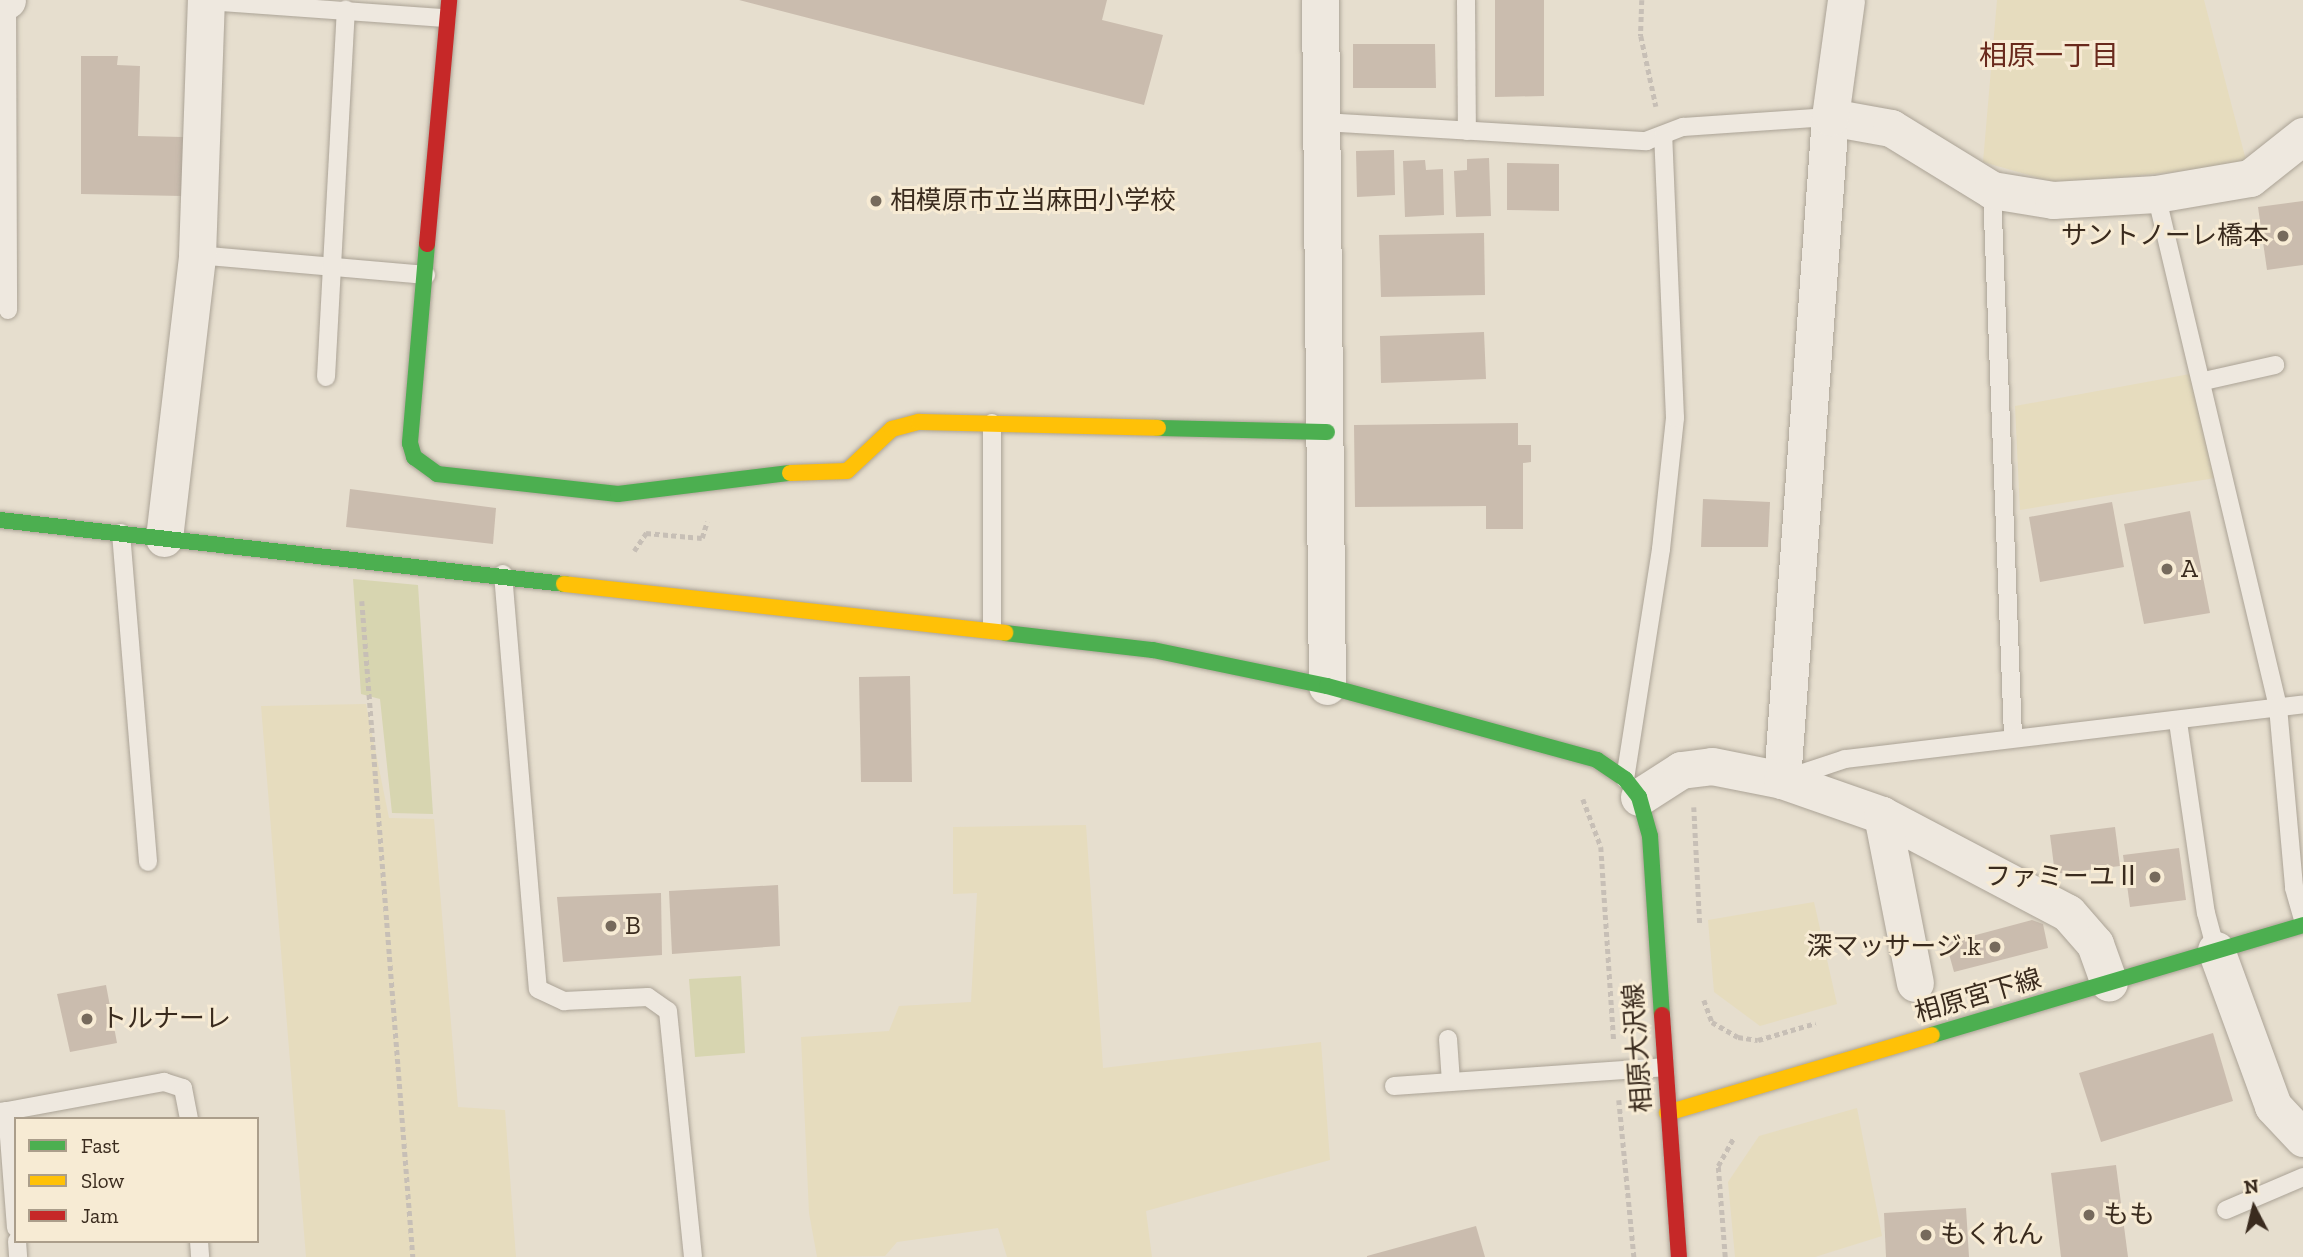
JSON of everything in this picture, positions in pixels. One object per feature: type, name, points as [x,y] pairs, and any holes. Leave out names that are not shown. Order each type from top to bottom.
[{"type":"street","points":[[164,538],[197,255],[206,0]]},
{"type":"street","points":[[1320,0],[1327,432],[1327,686]]},
{"type":"street","points":[[1782,780],[1830,117],[1846,0]]},
{"type":"street","points":[[448,9],[410,443],[414,457],[437,474],[618,494],[774,472],[834,474],[847,471],[903,423],[1327,432]]},
{"type":"street","points":[[1830,117],[1891,128],[1992,190],[2053,201],[2156,194],[2250,178],[2303,136]]},
{"type":"street","points":[[0,520],[503,574],[1153,650],[1327,686],[1572,750],[1632,788],[1693,766],[1782,780],[1882,815],[2068,913],[2095,944],[2109,983]]},
{"type":"street","name":"相原大沢線","points":[[1632,788],[1650,836],[1663,1067],[1679,1257]]},
{"type":"street","points":[[1882,815],[1915,983]]},
{"type":"street","name":"相原宮下線","points":[[1667,1113],[2303,925]]},
{"type":"street","points":[[2217,950],[2273,1106],[2303,1138]]},
{"type":"lane","points":[[206,0],[346,10],[448,9]]},
{"type":"lane","points":[[1466,0],[1466,131]]},
{"type":"lane","points":[[5,1],[8,310]]},
{"type":"lane","points":[[326,377],[346,10]]},
{"type":"lane","points":[[1323,122],[1646,141],[1683,127],[1830,117]]},
{"type":"lane","points":[[1632,788],[1675,418],[1663,135]]},
{"type":"lane","points":[[1992,190],[2013,737]]},
{"type":"lane","points":[[2156,194],[2176,292],[2204,381],[2278,707],[2294,888],[2303,919]]},
{"type":"lane","points":[[197,255],[426,275]]},
{"type":"lane","points":[[2204,381],[2275,365]]},
{"type":"lane","points":[[992,423],[992,631]]},
{"type":"lane","points":[[121,533],[148,862]]},
{"type":"lane","points":[[503,574],[538,989],[564,1001],[648,997],[668,1011],[693,1257]]},
{"type":"lane","points":[[1782,780],[1845,759],[2013,737],[2178,722],[2303,704]]},
{"type":"lane","points":[[2178,722],[2206,913],[2217,950]]},
{"type":"lane","points":[[1448,1039],[1451,1082]]},
{"type":"lane","points":[[1394,1086],[1663,1067]]},
{"type":"lane","points":[[14,1209],[4,1112],[164,1082],[183,1088],[189,1117]]},
{"type":"lane","points":[[2226,1210],[2303,1177]]},
{"type":"path","points":[[1642,0],[1641,36],[1663,135]]},
{"type":"path","points":[[358,559],[414,1257]]},
{"type":"path","points":[[1573,789],[1582,797],[1601,847],[1616,1070],[1634,1257]]},
{"type":"path","points":[[1693,793],[1700,930]]},
{"type":"path","points":[[1703,985],[1712,1023],[1738,1037],[1758,1040],[1824,1021]]},
{"type":"path","points":[[1725,1257],[1718,1166],[1732,1138],[1746,1132]]},
{"type":"shaded area","points":[[1997,0],[2204,0],[2247,164],[2060,184],[1983,162]]},
{"type":"shaded area","points":[[2190,374],[2215,478],[2020,510],[2015,406]]},
{"type":"shaded area","points":[[353,579],[418,585],[433,814],[392,813],[380,699],[361,694]]},
{"type":"shaded area","points":[[366,704],[389,818],[434,819],[458,1107],[505,1110],[516,1257],[306,1257],[261,706]]},
{"type":"shaded area","points":[[1086,825],[1103,1068],[1321,1042],[1330,1160],[1146,1211],[1152,1257],[1007,1257],[998,1228],[897,1242],[885,1256],[817,1257],[809,1213],[801,1037],[889,1031],[899,1006],[971,1002],[977,893],[953,894],[953,827]]},
{"type":"shaded area","points":[[1814,902],[1837,1004],[1760,1026],[1714,992],[1708,920]]},
{"type":"shaded area","points":[[741,976],[745,1053],[695,1057],[689,979]]},
{"type":"shaded area","points":[[1857,1108],[1882,1236],[1815,1257],[1735,1257],[1728,1182],[1759,1136]]},
{"type":"building","points":[[739,0],[1107,0],[1102,20],[1163,35],[1144,105]]},
{"type":"building","points":[[1495,0],[1544,0],[1544,96],[1495,97]]},
{"type":"building","points":[[1353,44],[1435,44],[1436,88],[1353,88]]},
{"type":"building","points":[[81,56],[118,56],[117,65],[140,66],[138,136],[183,137],[182,196],[81,194]]},
{"type":"building","points":[[1394,150],[1395,195],[1357,197],[1356,151]]},
{"type":"building","points":[[1489,158],[1491,216],[1456,217],[1454,171],[1467,170],[1467,159]]},
{"type":"building","points":[[1425,160],[1426,170],[1443,169],[1444,215],[1405,217],[1403,161]]},
{"type":"building","points":[[1507,163],[1559,164],[1559,211],[1507,210]]},
{"type":"building","name":"サントノーレ橋本","points":[[2303,201],[2303,265],[2267,270],[2258,207]]},
{"type":"building","points":[[1484,233],[1485,295],[1381,297],[1379,235]]},
{"type":"building","points":[[1484,332],[1486,379],[1381,383],[1380,336]]},
{"type":"building","points":[[1518,423],[1518,445],[1531,445],[1531,462],[1523,463],[1523,529],[1486,529],[1486,506],[1355,507],[1354,425]]},
{"type":"building","points":[[350,489],[496,508],[493,544],[346,527]]},
{"type":"building","points":[[1703,499],[1770,502],[1768,547],[1701,547]]},
{"type":"building","points":[[2112,502],[2124,567],[2040,582],[2029,517]]},
{"type":"building","name":"A","points":[[2190,511],[2210,613],[2144,624],[2124,524]]},
{"type":"building","points":[[910,676],[912,782],[861,782],[859,677]]},
{"type":"building","points":[[2115,827],[2120,866],[2055,874],[2050,835]]},
{"type":"building","name":"ファミーユⅡ","points":[[2179,848],[2186,900],[2130,907],[2123,855]]},
{"type":"building","points":[[778,885],[780,946],[672,954],[669,891]]},
{"type":"building","name":"B","points":[[661,893],[662,955],[563,962],[557,897]]},
{"type":"building","points":[[2032,920],[2043,924],[2048,948],[1954,972],[1946,943]]},
{"type":"building","name":"トルナーレ","points":[[106,985],[117,1043],[70,1052],[57,994]]},
{"type":"building","points":[[2213,1033],[2233,1101],[2101,1142],[2079,1073]]},
{"type":"building","name":"もも","points":[[2116,1165],[2128,1257],[2061,1257],[2051,1173]]},
{"type":"building","name":"もくれん","points":[[1966,1208],[1969,1257],[1886,1257],[1884,1213]]},
{"type":"building","points":[[1476,1226],[1485,1257],[1367,1257],[1367,1256]]},
{"type":"traffic: fast","points":[[427,244],[410,443],[414,457],[437,474],[618,494],[790,473]]},
{"type":"traffic: fast","points":[[1158,428],[1327,432]]},
{"type":"traffic: fast","points":[[0,520],[564,584]]},
{"type":"traffic: fast","points":[[1005,633],[1153,650],[1327,686],[1597,760],[1625,779],[1639,797],[1650,836],[1662,1015]]},
{"type":"traffic: fast","points":[[1932,1035],[2303,925]]},
{"type":"traffic: slow","points":[[790,473],[847,471],[892,429],[919,422],[1158,428]]},
{"type":"traffic: slow","points":[[564,584],[1005,633]]},
{"type":"traffic: slow","points":[[1667,1113],[1932,1035]]},
{"type":"traffic: jam","points":[[427,244],[449,0]]},
{"type":"traffic: jam","points":[[1662,1015],[1679,1257]]},
{"type":"place","name":"相模原市立当麻田小学校","points":[[876,201]]},
{"type":"place","name":"サントノーレ橋本","points":[[2283,236]]},
{"type":"place","name":"A","points":[[2167,569]]},
{"type":"place","name":"ファミーユⅡ","points":[[2155,877]]},
{"type":"place","name":"B","points":[[611,926]]},
{"type":"place","name":"深マッサージ.k","points":[[1995,947]]},
{"type":"place","name":"トルナーレ","points":[[87,1019]]},
{"type":"place","name":"もも","points":[[2089,1215]]},
{"type":"place","name":"もくれん","points":[[1926,1235]]},
{"type":"district","name":"相原一丁目","points":[[2049,56]]}]
